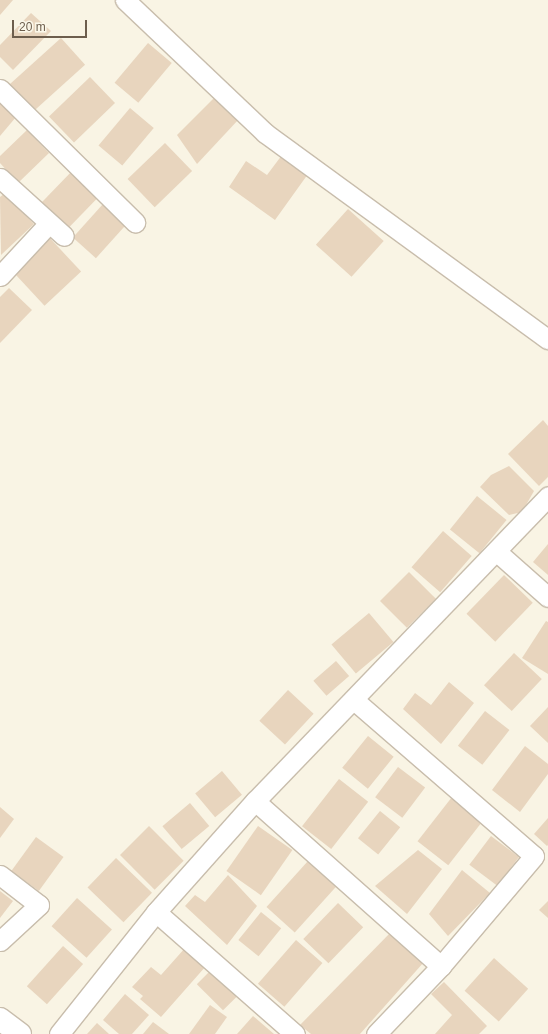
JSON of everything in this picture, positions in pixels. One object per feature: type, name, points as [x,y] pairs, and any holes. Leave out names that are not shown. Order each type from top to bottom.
[{"type":"main road","points":[[0,1019],[20,1034]]},
{"type":"street","points":[[125,0],[264,133],[548,339]]},
{"type":"street","points":[[0,89],[135,222]]},
{"type":"street","points":[[0,178],[64,236]]},
{"type":"street","points":[[0,276],[49,223]]},
{"type":"street","points":[[59,1034],[156,912],[255,801],[497,552],[548,496]]},
{"type":"street","points":[[497,552],[548,597]]},
{"type":"street","points":[[354,700],[534,856],[441,966],[376,1034]]},
{"type":"street","points":[[255,801],[441,966]]},
{"type":"street","points":[[0,875],[39,905],[0,941]]},
{"type":"street","points":[[156,912],[296,1034]]},
{"type":"building","points":[[0,0],[13,0],[0,15]]},
{"type":"building","points":[[31,13],[51,31],[13,70],[0,57],[0,45]]},
{"type":"building","points":[[61,38],[85,65],[34,111],[10,84]]},
{"type":"building","points":[[148,43],[172,63],[138,103],[115,83]]},
{"type":"building","points":[[90,77],[115,103],[74,142],[49,117]]},
{"type":"building","points":[[216,96],[239,119],[197,164],[177,135]]},
{"type":"building","points":[[0,103],[16,117],[0,136]]},
{"type":"building","points":[[130,108],[154,128],[122,165],[99,146]]},
{"type":"building","points":[[27,130],[49,153],[18,183],[0,163],[0,156]]},
{"type":"building","points":[[165,143],[192,171],[155,207],[128,179]]},
{"type":"building","points":[[282,155],[308,174],[275,220],[229,187],[246,161],[267,175]]},
{"type":"building","points":[[74,169],[101,195],[68,229],[41,203]]},
{"type":"building","points":[[5,193],[34,224],[1,255],[0,197]]},
{"type":"building","points":[[103,204],[126,225],[96,258],[73,237]]},
{"type":"building","points":[[348,209],[384,241],[352,277],[316,245]]},
{"type":"building","points":[[47,235],[81,272],[45,306],[10,269]]},
{"type":"building","points":[[9,288],[32,310],[0,343],[0,297]]},
{"type":"building","points":[[543,420],[548,426],[548,477],[539,486],[508,454]]},
{"type":"building","points":[[509,466],[534,491],[522,512],[509,515],[480,487],[491,475]]},
{"type":"building","points":[[477,496],[507,520],[479,553],[450,529]]},
{"type":"building","points":[[443,531],[472,556],[440,592],[412,567]]},
{"type":"building","points":[[548,544],[548,575],[533,562]]},
{"type":"building","points":[[409,572],[436,599],[407,628],[380,601]]},
{"type":"building","points":[[504,575],[533,603],[495,642],[466,614]]},
{"type":"building","points":[[369,613],[393,642],[356,674],[331,644]]},
{"type":"building","points":[[546,621],[548,622],[548,674],[522,658]]},
{"type":"building","points":[[514,653],[542,679],[512,711],[484,685]]},
{"type":"building","points":[[336,661],[349,676],[326,696],[313,681]]},
{"type":"building","points":[[449,682],[474,703],[441,744],[403,709],[415,693],[431,705]]},
{"type":"building","points":[[288,690],[314,714],[285,745],[259,721]]},
{"type":"building","points":[[548,707],[548,743],[530,726]]},
{"type":"building","points":[[485,711],[509,730],[482,765],[458,746]]},
{"type":"building","points":[[368,736],[394,757],[368,789],[342,768]]},
{"type":"building","points":[[525,746],[548,764],[548,774],[520,812],[492,790]]},
{"type":"building","points":[[398,767],[425,787],[402,818],[375,797]]},
{"type":"building","points":[[222,771],[242,795],[215,817],[195,793]]},
{"type":"building","points":[[339,779],[368,802],[331,849],[302,826]]},
{"type":"building","points":[[452,797],[483,821],[448,865],[418,841]]},
{"type":"building","points":[[190,803],[209,826],[182,849],[162,826]]},
{"type":"building","points":[[0,807],[14,819],[0,838]]},
{"type":"building","points":[[380,811],[400,827],[378,855],[358,838]]},
{"type":"building","points":[[548,818],[548,845],[547,846],[534,834]]},
{"type":"building","points":[[149,826],[184,861],[155,890],[120,855]]},
{"type":"building","points":[[258,826],[292,850],[261,895],[226,871]]},
{"type":"building","points":[[491,836],[519,857],[497,886],[469,865]]},
{"type":"building","points":[[36,837],[64,857],[39,891],[11,871]]},
{"type":"building","points":[[418,850],[442,869],[407,914],[375,886]]},
{"type":"building","points":[[116,858],[152,893],[123,922],[88,887]]},
{"type":"building","points":[[308,861],[336,886],[295,933],[267,907]]},
{"type":"building","points":[[462,870],[490,893],[448,936],[429,914]]},
{"type":"building","points":[[228,875],[257,906],[227,945],[185,906],[195,895],[205,902]]},
{"type":"building","points":[[0,891],[13,901],[0,918]]},
{"type":"building","points":[[77,898],[112,929],[87,958],[52,926]]},
{"type":"building","points":[[548,901],[548,918],[539,910]]},
{"type":"building","points":[[338,903],[363,927],[328,963],[303,939]]},
{"type":"building","points":[[261,912],[281,928],[259,956],[238,940]]},
{"type":"building","points":[[392,931],[424,962],[360,1034],[311,1034],[300,1025]]},
{"type":"building","points":[[296,940],[322,963],[284,1007],[258,984]]},
{"type":"building","points":[[63,946],[83,964],[47,1004],[27,986]]},
{"type":"building","points":[[185,948],[206,966],[161,1017],[140,999],[143,996],[132,987],[151,967],[161,975]]},
{"type":"building","points":[[494,958],[528,989],[499,1021],[465,991]]},
{"type":"building","points":[[211,970],[237,996],[223,1010],[197,984]]},
{"type":"building","points":[[444,982],[487,1026],[479,1034],[435,1034],[452,1015],[431,994]]},
{"type":"building","points":[[125,994],[149,1015],[132,1034],[119,1034],[103,1020]]},
{"type":"building","points":[[210,1005],[227,1017],[215,1034],[189,1034]]},
{"type":"building","points":[[253,1016],[274,1034],[237,1034]]},
{"type":"building","points":[[153,1022],[169,1034],[143,1034]]},
{"type":"building","points":[[97,1023],[109,1034],[87,1034]]}]
